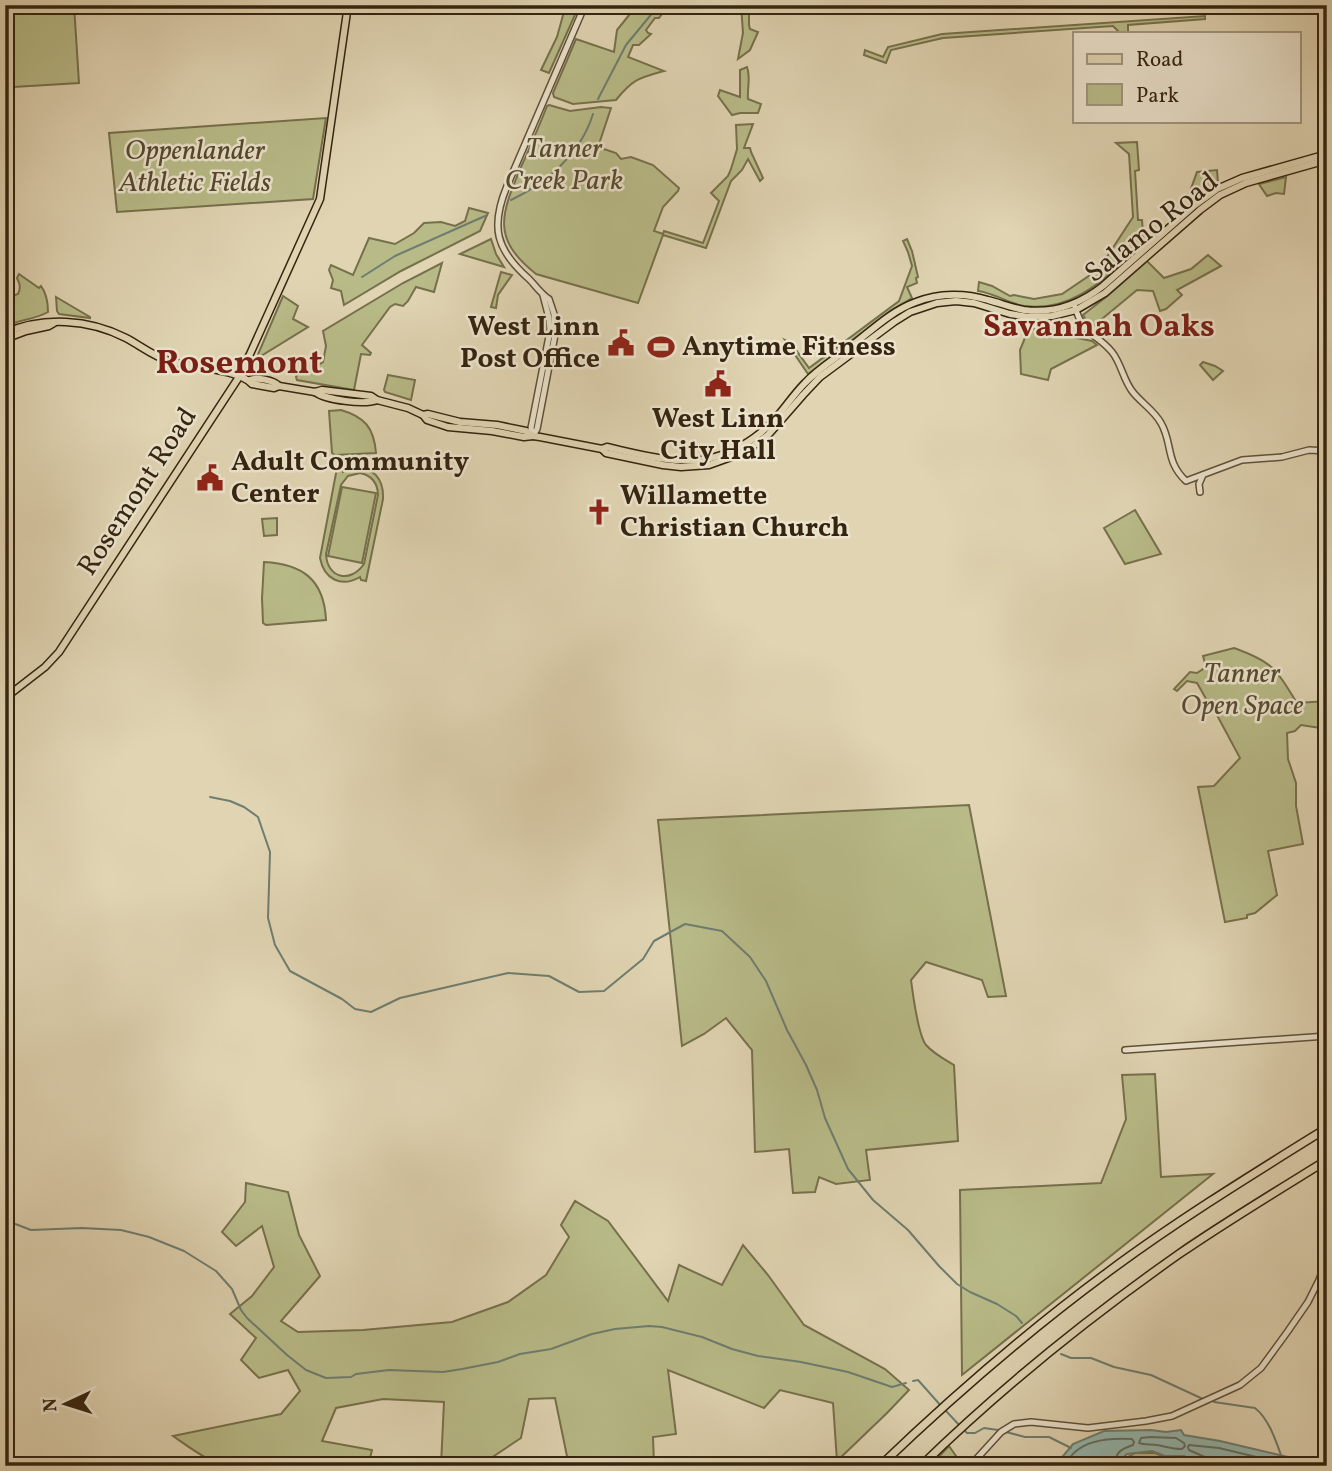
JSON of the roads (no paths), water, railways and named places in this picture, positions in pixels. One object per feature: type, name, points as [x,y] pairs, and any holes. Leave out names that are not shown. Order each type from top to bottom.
[{"type":"highway","points":[[880,1466],[953,1398],[1109,1271],[1209,1202],[1327,1128]]},
{"type":"highway","points":[[921,1466],[1032,1366],[1131,1290],[1203,1238],[1327,1160]]},
{"type":"main road","name":"Rosemont Road","points":[[5,698],[45,667],[58,652],[239,377],[250,355],[319,203],[348,5]]},
{"type":"main road","name":"Salamo Road","points":[[1075,307],[1214,191],[1241,178],[1327,154]]},
{"type":"main road","name":"Salamo Road","points":[[54,323],[84,324],[105,330],[161,358],[221,371],[250,380],[252,384],[259,386],[371,396],[402,406],[423,415],[427,420],[448,427],[533,436],[665,459],[708,459],[749,442],[767,428],[799,389],[817,372],[908,305],[945,295],[969,295],[1035,311],[1075,307],[1105,293],[1220,195],[1245,183],[1327,160]]},
{"type":"main road","points":[[5,333],[30,324],[49,321],[54,323]]},
{"type":"main road","points":[[5,339],[54,323]]},
{"type":"street","points":[[533,436],[537,429],[555,324],[549,299],[507,257],[498,234],[498,213],[503,195],[584,5]]},
{"type":"street","points":[[1075,307],[1085,329],[1113,354],[1130,388],[1161,422],[1172,463],[1186,481],[1242,460],[1282,457],[1310,450],[1327,451]]},
{"type":"street","points":[[1200,492],[1203,475]]},
{"type":"street","points":[[1125,1050],[1327,1036]]},
{"type":"street","points":[[971,1465],[1001,1432],[1017,1423],[1087,1428],[1153,1420],[1176,1414],[1240,1385],[1261,1368],[1288,1331],[1308,1302],[1327,1259]]},
{"type":"water","points":[[1181,1430],[1184,1435],[1326,1466],[1214,1466],[1184,1456],[1165,1456],[1152,1451],[1127,1454],[1122,1459],[1121,1466],[1057,1466],[1073,1444],[1104,1431]]},
{"type":"waterway","points":[[598,99],[626,45],[659,5]]},
{"type":"waterway","points":[[511,200],[550,176],[561,165],[580,142],[593,114]]},
{"type":"waterway","points":[[362,277],[395,256],[485,216]]},
{"type":"waterway","points":[[210,797],[230,801],[258,817],[270,852],[268,918],[275,945],[290,971],[355,1009],[371,1012],[400,998],[508,973],[549,976],[579,992],[604,991],[643,959],[654,941],[685,924],[722,931],[750,957],[766,981],[817,1090],[825,1118],[848,1169],[873,1200],[908,1230],[957,1284],[997,1304],[1022,1323]]},
{"type":"waterway","points":[[5,1220],[31,1230],[121,1230],[149,1237],[184,1251],[216,1271],[232,1289],[247,1318],[287,1355],[306,1370],[326,1378],[351,1377],[389,1370],[443,1372],[462,1369],[551,1349],[592,1334],[649,1326],[702,1337],[758,1356],[848,1372],[892,1387],[906,1383]]},
{"type":"waterway","points":[[1061,1354],[1071,1358],[1091,1358],[1114,1367],[1151,1375],[1203,1399]]},
{"type":"waterway","points":[[913,1381],[918,1380],[942,1407]]},
{"type":"waterway","points":[[1214,1402],[1255,1408],[1268,1424],[1282,1458]]},
{"type":"waterway","points":[[946,1411],[961,1427]]},
{"type":"waterway","points":[[965,1431],[975,1433],[984,1428],[998,1430]]},
{"type":"waterway","points":[[1006,1432],[1025,1437],[1049,1437],[1071,1448]]},
{"type":"place","name":"West Linn Post Office","points":[[621,343]]},
{"type":"place","name":"Anytime Fitness","points":[[661,347]]},
{"type":"place","name":"West Linn City Hall","points":[[718,384]]},
{"type":"place","name":"Adult Community Center","points":[[210,478]]},
{"type":"place","name":"Willamette Christian Church","points":[[599,512]]},
{"type":"district","name":"Savannah Oaks","points":[[1099,328]]},
{"type":"district","name":"Rosemont","points":[[239,364]]},
{"type":"park label","name":"Tanner Creek Park","points":[[564,165]]},
{"type":"park label","name":"Oppenlander Athletic Fields","points":[[195,167]]},
{"type":"park label","name":"Tanner Open Space","points":[[1242,690]]}]
